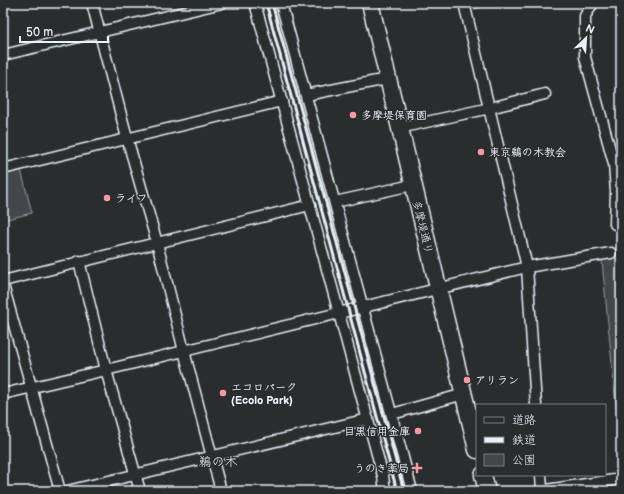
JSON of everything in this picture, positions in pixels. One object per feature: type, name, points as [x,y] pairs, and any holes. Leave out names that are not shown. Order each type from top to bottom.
[{"type":"main road","name":"多摩堤通り","points":[[370,3],[412,184],[476,446]]},
{"type":"main road","points":[[483,476],[487,491]]},
{"type":"street","points":[[92,3],[127,138],[157,243],[221,491]]},
{"type":"street","points":[[3,55],[222,3]]},
{"type":"street","points":[[255,3],[310,205],[344,312],[368,419],[383,476],[385,491]]},
{"type":"street","points":[[281,3],[412,491]]},
{"type":"street","points":[[464,3],[527,267],[536,404]]},
{"type":"street","points":[[593,3],[585,16],[585,57],[614,164],[616,192],[615,224]]},
{"type":"street","points":[[306,95],[387,78]]},
{"type":"street","points":[[399,128],[545,94]]},
{"type":"street","points":[[3,168],[282,101]]},
{"type":"street","points":[[335,202],[412,184]]},
{"type":"street","points":[[3,281],[310,205]]},
{"type":"street","points":[[3,394],[527,267],[610,253]]},
{"type":"street","points":[[79,261],[106,370],[140,491]]},
{"type":"street","points":[[3,286],[60,491]]},
{"type":"street","points":[[392,414],[464,394]]},
{"type":"street","points":[[67,491],[212,455],[368,419]]},
{"type":"street","points":[[541,476],[541,491],[621,479]]},
{"type":"green space","points":[[472,3],[500,3],[474,9]]},
{"type":"green space","points":[[21,170],[32,213],[3,220],[3,175]]},
{"type":"green space","points":[[601,251],[621,253],[621,457]]},
{"type":"railway","points":[[266,3],[397,491]]},
{"type":"railway","points":[[272,3],[404,491]]},
{"type":"place","name":"多摩堤保育園","points":[[353,115]]},
{"type":"place","name":"東京鵜の木教会","points":[[481,152]]},
{"type":"place","name":"ライフ","points":[[107,198]]},
{"type":"place","name":"アリラン","points":[[467,380]]},
{"type":"place","name":"エコロパーク (Ecolo Park)","points":[[223,393]]},
{"type":"place","name":"目黒信用金庫","points":[[418,431]]},
{"type":"place","name":"うのき薬局","points":[[417,468]]},
{"type":"district","name":"鵜の木","points":[[218,461]]}]
